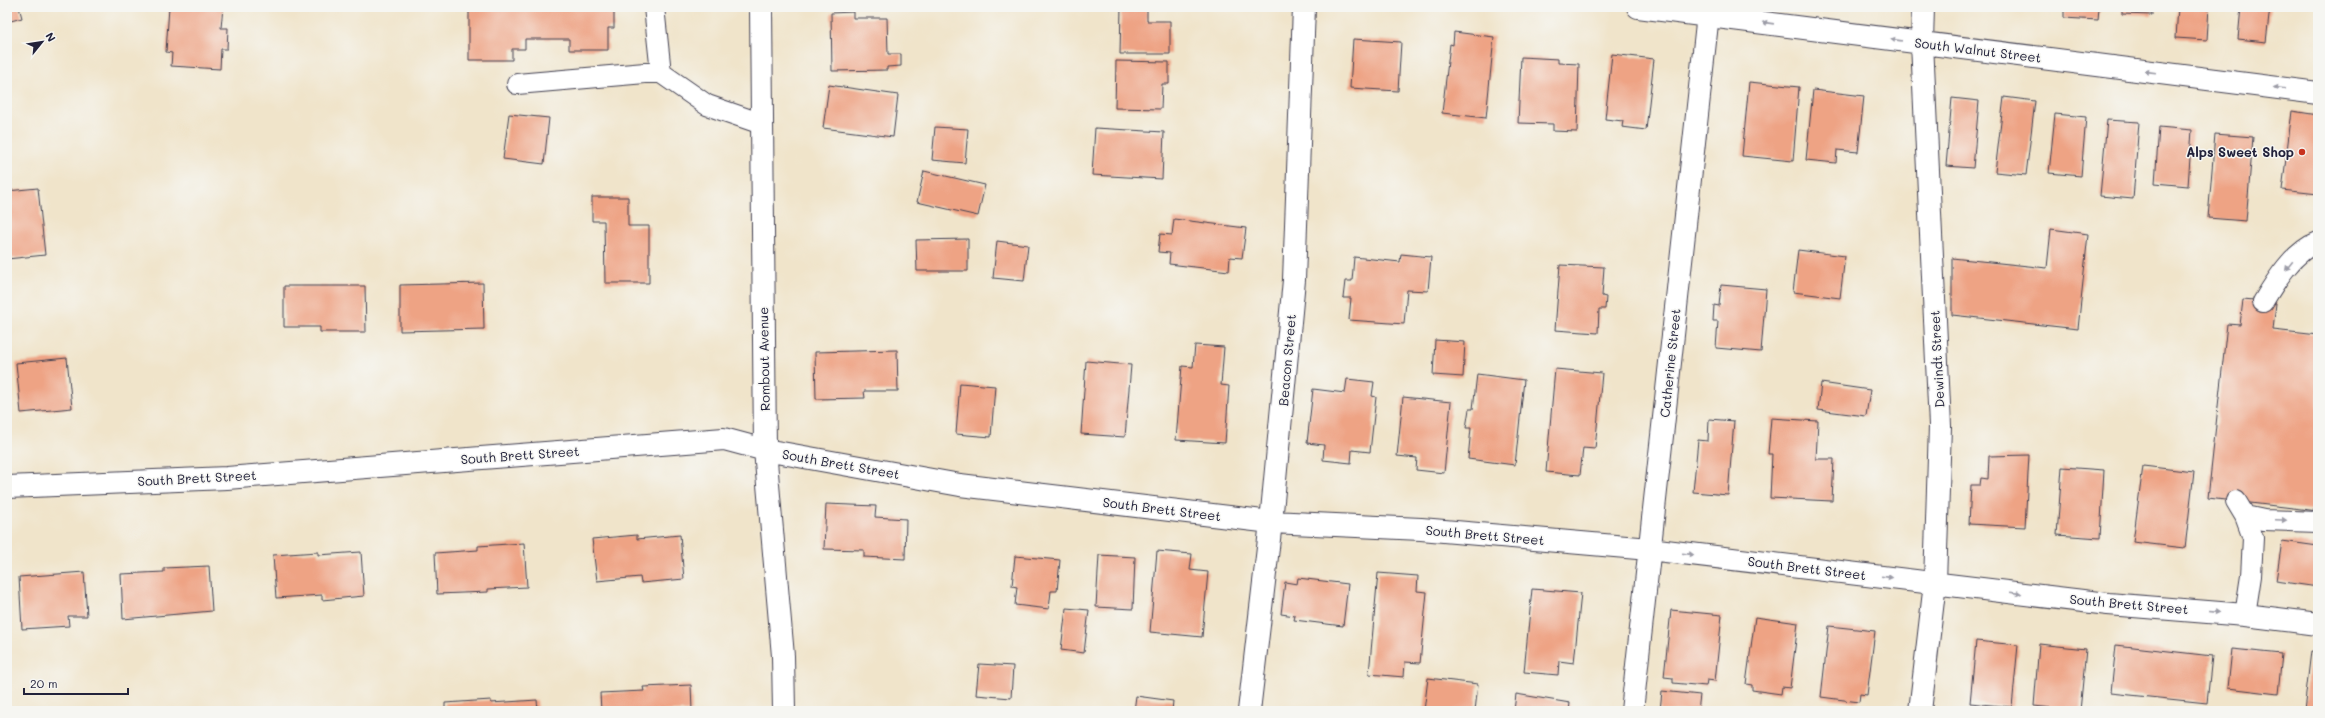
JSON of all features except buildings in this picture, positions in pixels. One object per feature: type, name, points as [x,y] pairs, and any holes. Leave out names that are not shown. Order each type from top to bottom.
[{"type":"street","name":"Rombout Avenue","points":[[761,7],[766,450],[783,656],[784,711]]},
{"type":"street","name":"Beacon Street","points":[[1249,711],[1271,522],[1294,280],[1304,7]]},
{"type":"street","name":"South Walnut Street","points":[[1638,7],[1708,14],[1922,43],[2318,93]]},
{"type":"street","name":"Dewindt Street","points":[[1920,711],[1935,583],[1940,426],[1922,43],[1923,7]]},
{"type":"street","name":"Catherine Street","points":[[1632,711],[1708,14]]},
{"type":"street","name":"South Brett Street","points":[[7,487],[227,478],[724,439],[766,450],[960,485],[1271,522],[1421,529],[1649,549],[2108,604],[2245,615],[2318,624]]},
{"type":"lane","points":[[654,7],[661,73]]},
{"type":"lane","points":[[517,84],[645,73],[661,73],[707,105],[762,124]]},
{"type":"lane","points":[[2263,302],[2271,288],[2296,257],[2310,245],[2318,242]]},
{"type":"lane","points":[[2245,615],[2252,576],[2253,538],[2241,509],[2264,520],[2318,522]]},
{"type":"place","name":"Alps Sweet Shop","points":[[2302,152]]}]
